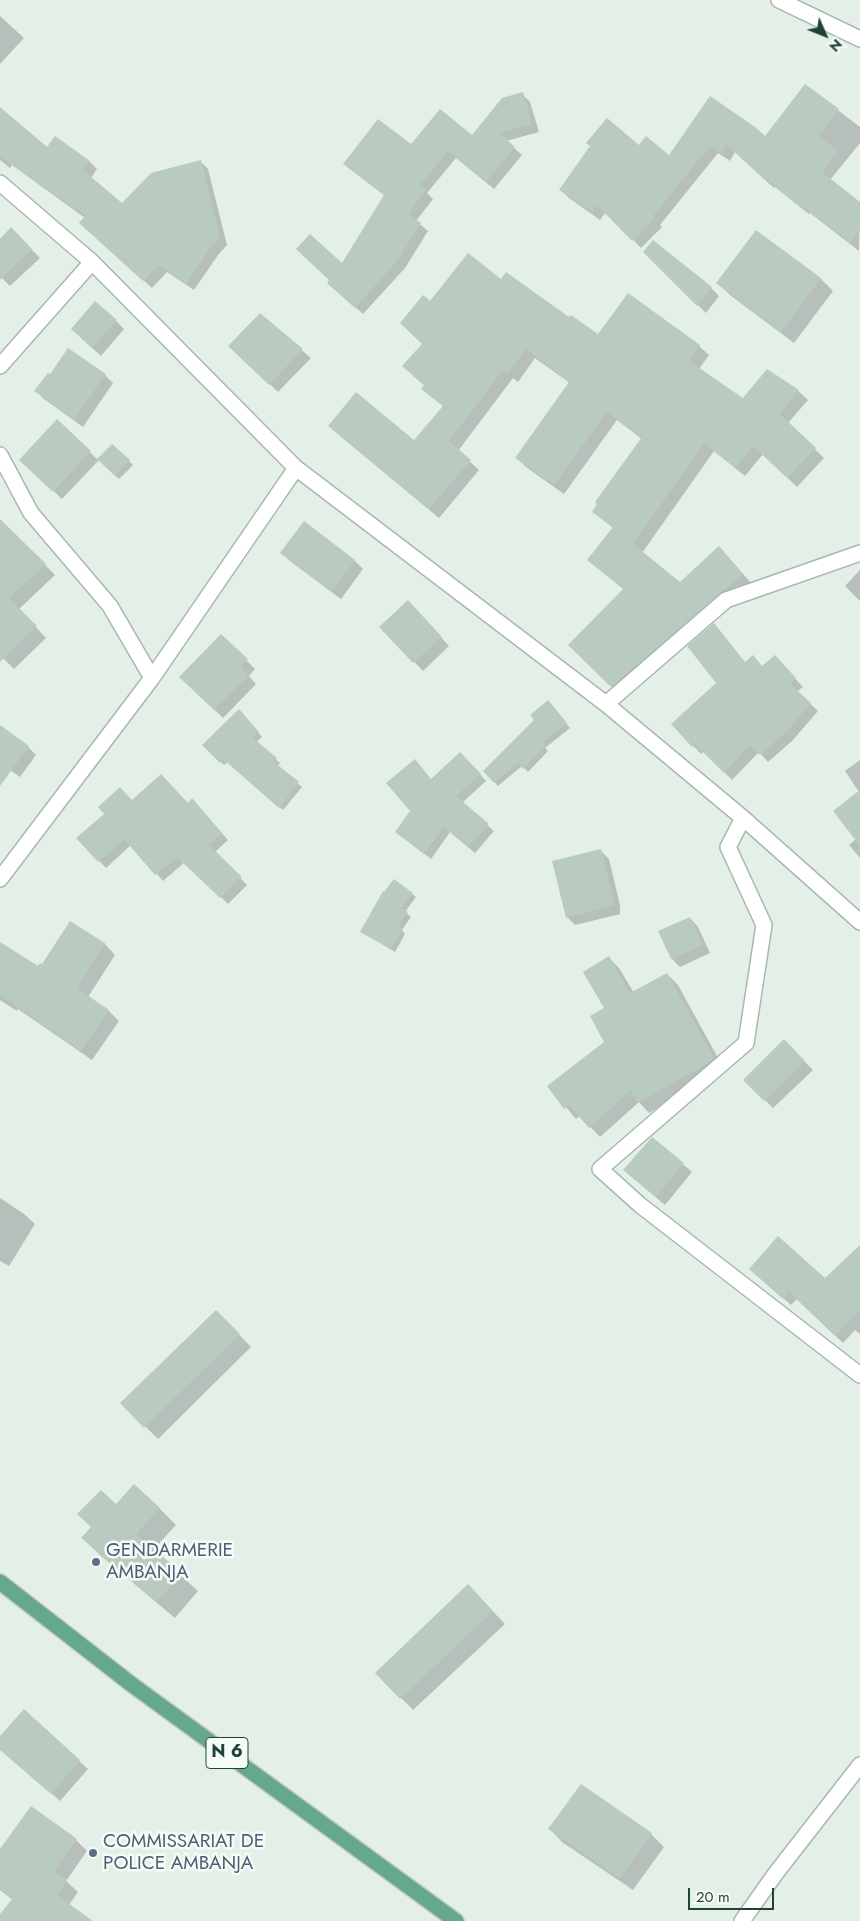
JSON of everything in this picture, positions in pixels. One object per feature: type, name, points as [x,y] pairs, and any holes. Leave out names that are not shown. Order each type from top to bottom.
[{"type":"main road","name":"N 6","points":[[0,1582],[131,1684],[456,1921]]},
{"type":"street","points":[[779,0],[860,39]]},
{"type":"street","points":[[0,183],[92,262],[296,468],[606,704],[743,818],[860,922]]},
{"type":"street","points":[[0,366],[92,262]]},
{"type":"street","points":[[0,455],[31,513],[110,606],[152,678]]},
{"type":"street","points":[[0,879],[152,678],[296,468]]},
{"type":"street","points":[[606,704],[726,600],[860,554]]},
{"type":"street","points":[[743,818],[728,847],[764,925],[746,1043],[600,1168],[640,1205],[860,1375]]},
{"type":"street","points":[[742,1921],[776,1873],[860,1765]]},
{"type":"building","points":[[805,84],[839,109],[819,136],[838,151],[822,172],[860,202],[860,230],[850,243],[765,180],[727,145],[721,153],[710,146],[653,216],[655,218],[632,241],[597,205],[592,212],[559,190],[590,146],[586,143],[607,118],[639,145],[646,136],[669,155],[710,96],[765,136]]},
{"type":"building","points":[[523,92],[532,124],[499,133],[515,147],[486,182],[448,151],[420,185],[426,190],[408,214],[421,223],[397,261],[355,308],[327,283],[329,280],[296,249],[310,234],[342,263],[384,195],[343,164],[378,119],[411,144],[440,109],[472,135],[502,98]]},
{"type":"building","points":[[0,107],[47,147],[55,136],[90,161],[83,170],[122,203],[151,173],[201,160],[220,237],[186,284],[159,265],[143,281],[79,223],[85,216],[0,156]]},
{"type":"building","points":[[11,227],[32,249],[0,280],[0,239]]},
{"type":"building","points":[[756,230],[821,278],[781,332],[716,283]]},
{"type":"building","points":[[653,240],[712,287],[697,306],[643,252]]},
{"type":"building","points":[[468,253],[501,279],[506,272],[569,317],[571,315],[598,334],[628,293],[700,345],[689,361],[743,398],[767,369],[799,390],[780,414],[816,448],[787,478],[753,446],[735,468],[704,443],[633,544],[680,582],[719,546],[743,574],[611,687],[568,645],[623,589],[587,560],[613,527],[592,512],[597,504],[595,502],[642,437],[607,412],[554,485],[515,458],[569,382],[526,349],[508,373],[503,370],[449,441],[471,460],[429,509],[328,426],[356,392],[414,440],[443,406],[421,389],[424,385],[402,366],[422,344],[400,323],[423,295],[430,301]]},
{"type":"building","points":[[95,301],[117,320],[92,348],[71,329]]},
{"type":"building","points":[[260,313],[303,349],[269,385],[228,346]]},
{"type":"building","points":[[68,348],[106,374],[74,419],[34,391],[48,373],[50,374]]},
{"type":"building","points":[[57,419],[91,451],[53,492],[19,460]]},
{"type":"building","points":[[112,444],[130,460],[115,476],[97,459]]},
{"type":"building","points":[[0,519],[46,564],[9,598],[37,626],[0,662]]},
{"type":"building","points":[[304,521],[355,560],[332,591],[280,553]]},
{"type":"building","points":[[408,600],[442,637],[413,663],[379,627]]},
{"type":"building","points":[[714,623],[745,662],[753,655],[762,666],[775,655],[796,678],[790,684],[811,703],[785,733],[760,755],[750,745],[724,773],[695,744],[692,747],[671,724],[716,683],[687,646]]},
{"type":"building","points":[[221,634],[248,659],[241,667],[249,675],[214,710],[179,677]]},
{"type":"building","points":[[548,700],[567,723],[542,743],[545,746],[523,769],[518,763],[494,783],[483,771],[534,720],[530,715]]},
{"type":"building","points":[[239,709],[259,732],[253,738],[277,758],[274,762],[299,782],[279,808],[223,759],[220,763],[202,745]]},
{"type":"building","points":[[0,725],[29,746],[0,786]]},
{"type":"building","points":[[460,752],[481,774],[456,796],[489,824],[468,847],[444,827],[424,854],[395,832],[410,811],[386,783],[415,759],[431,779]]},
{"type":"building","points":[[161,774],[188,803],[192,798],[222,833],[209,845],[242,877],[220,898],[177,857],[155,875],[124,839],[98,862],[76,838],[104,814],[98,807],[120,787],[132,800]]},
{"type":"building","points":[[860,790],[860,846],[833,811]]},
{"type":"building","points":[[601,849],[615,905],[566,918],[552,861]]},
{"type":"building","points":[[394,879],[413,893],[401,908],[408,912],[398,926],[402,929],[391,949],[360,932],[383,891]]},
{"type":"building","points":[[690,917],[703,945],[671,959],[658,931]]},
{"type":"building","points":[[70,921],[105,943],[77,988],[109,1010],[81,1051],[0,995],[0,942],[38,966],[40,963],[42,964]]},
{"type":"building","points":[[609,956],[630,993],[667,973],[714,1058],[638,1103],[631,1090],[589,1128],[569,1105],[564,1109],[547,1086],[604,1042],[590,1016],[604,1008],[583,972]]},
{"type":"building","points":[[784,1039],[805,1061],[764,1101],[743,1080]]},
{"type":"building","points":[[652,1137],[684,1163],[656,1197],[623,1170]]},
{"type":"building","points":[[778,1236],[825,1278],[860,1245],[860,1310],[835,1336],[789,1292],[783,1299],[749,1269]]},
{"type":"building","points":[[216,1310],[240,1334],[144,1428],[120,1403]]},
{"type":"building","points":[[134,1484],[160,1508],[136,1534],[182,1573],[157,1602],[81,1538],[91,1527],[77,1514],[101,1490],[116,1504]]},
{"type":"building","points":[[468,1584],[493,1611],[400,1699],[375,1673]]},
{"type":"building","points":[[24,1709],[80,1760],[51,1794],[0,1750],[0,1736]]},
{"type":"building","points":[[581,1784],[652,1833],[620,1879],[548,1829]]},
{"type":"building","points":[[31,1806],[77,1839],[54,1871],[67,1880],[57,1895],[93,1921],[0,1921],[0,1914],[13,1898],[0,1888],[0,1849]]},
{"type":"place","name":"GENDARMERIE AMBANJA","points":[[96,1562]]},
{"type":"place","name":"COMMISSARIAT DE POLICE AMBANJA","points":[[93,1853]]}]
